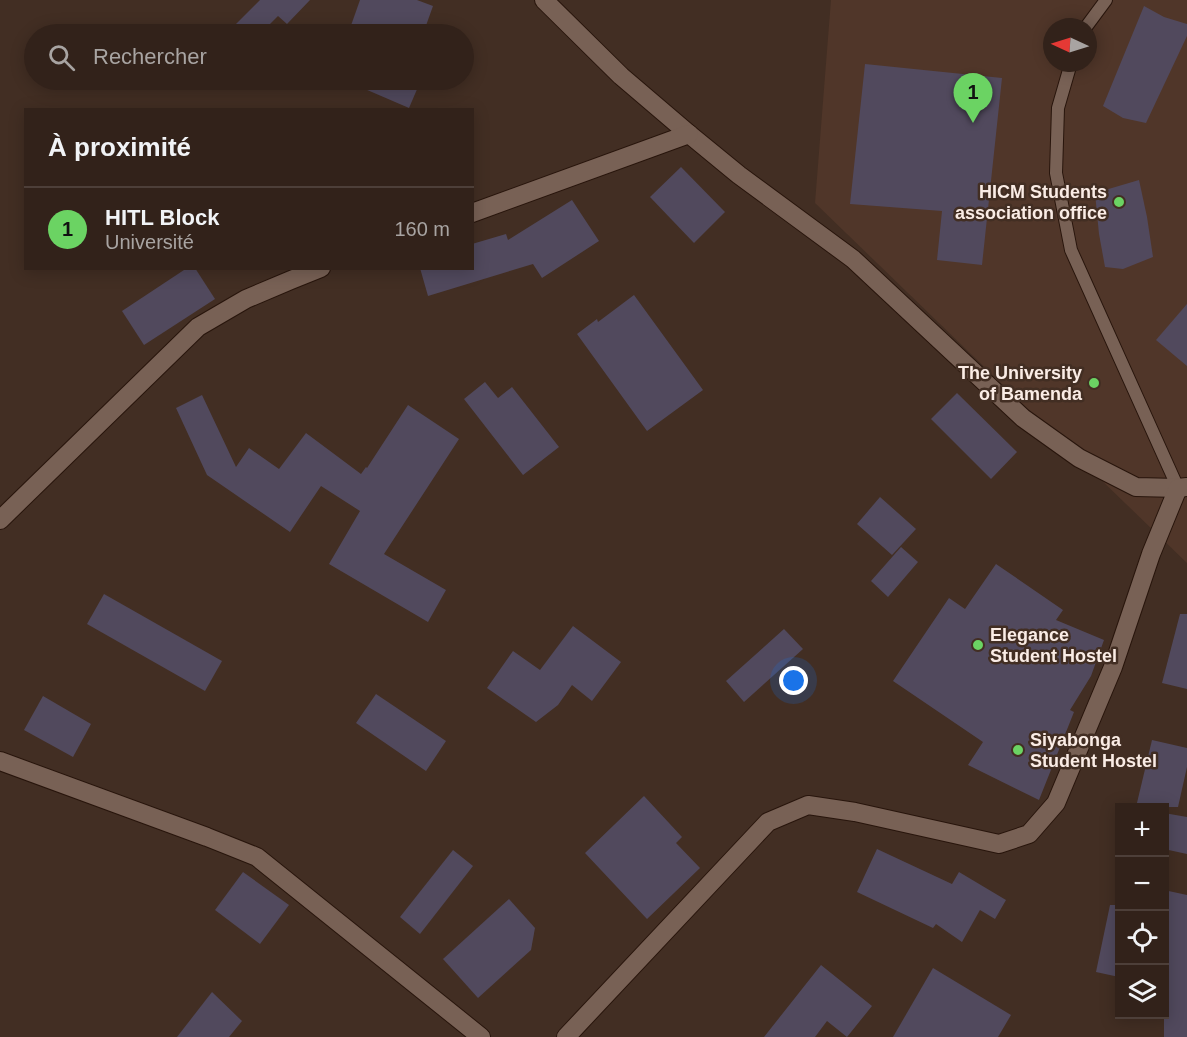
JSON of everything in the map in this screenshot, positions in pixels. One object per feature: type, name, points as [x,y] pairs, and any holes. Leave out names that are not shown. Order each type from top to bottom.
[{"type":"street","points":[[544,0],[621,76],[689,134],[739,175],[853,260],[1023,418],[1079,458],[1136,487],[1184,491],[1150,554],[1113,667],[1056,802],[1029,834],[999,844],[855,812],[808,805],[768,822],[569,1036]]},
{"type":"street","points":[[474,212],[689,134]]},
{"type":"street","points":[[0,520],[198,327],[246,299],[316,270]]},
{"type":"street","points":[[0,760],[257,857],[481,1037]]},
{"type":"lane","points":[[1093,18],[1106,0]]},
{"type":"lane","points":[[1068,72],[1058,108],[1056,173],[1071,250],[1184,491]]},
{"type":"shaded area","name":"The University of Bamenda","points":[[831,0],[1187,0],[1187,563],[815,203]]},
{"type":"building","points":[[260,0],[310,0],[287,24],[278,16],[270,24],[236,24]]},
{"type":"building","points":[[360,0],[417,0],[433,6],[427,24],[352,24]]},
{"type":"building","points":[[1144,6],[1164,17],[1187,24],[1187,36],[1146,123],[1123,118],[1103,106]]},
{"type":"building","points":[[865,64],[1002,78],[982,265],[937,260],[942,211],[850,204]]},
{"type":"building","points":[[367,90],[417,90],[409,108]]},
{"type":"building","points":[[681,167],[725,212],[694,243],[650,197]]},
{"type":"building","points":[[1139,180],[1153,257],[1123,269],[1105,267],[1095,193]]},
{"type":"building","points":[[572,200],[599,241],[542,278],[533,264],[428,296],[421,270],[474,270],[474,243],[506,234],[508,240]]},
{"type":"building","points":[[184,270],[196,270],[215,299],[144,345],[122,311]]},
{"type":"building","points":[[634,295],[703,390],[647,431],[577,334],[597,319],[598,322]]},
{"type":"building","points":[[1187,304],[1187,366],[1156,340]]},
{"type":"building","points":[[485,382],[498,398],[512,387],[559,447],[523,475],[464,399]]},
{"type":"building","points":[[957,393],[1017,452],[991,479],[931,419]]},
{"type":"building","points":[[202,395],[236,467],[249,448],[279,469],[306,433],[361,474],[408,405],[459,439],[384,554],[446,590],[428,622],[329,564],[360,511],[321,486],[290,532],[207,475],[176,408]]},
{"type":"building","points":[[880,497],[916,529],[892,555],[857,524]]},
{"type":"building","points":[[901,547],[918,562],[888,597],[871,581]]},
{"type":"building","points":[[996,564],[1063,610],[1056,620],[1104,640],[1091,676],[1070,710],[1074,712],[1039,800],[968,765],[983,742],[893,681],[949,598],[965,609]]},
{"type":"building","points":[[104,594],[222,661],[205,691],[87,624]]},
{"type":"building","points":[[1180,614],[1187,614],[1187,689],[1162,683]]},
{"type":"building","points":[[573,626],[621,662],[592,701],[572,685],[558,705],[536,722],[487,688],[513,651],[540,670]]},
{"type":"building","points":[[784,629],[803,649],[744,702],[726,681]]},
{"type":"building","points":[[376,694],[446,741],[426,771],[356,723]]},
{"type":"building","points":[[43,696],[91,724],[73,757],[24,730]]},
{"type":"building","points":[[1152,740],[1187,748],[1187,767],[1178,807],[1169,807],[1169,803],[1137,803]]},
{"type":"building","points":[[644,796],[682,837],[676,843],[700,868],[647,919],[585,853]]},
{"type":"building","points":[[1169,814],[1187,817],[1187,854],[1169,850]]},
{"type":"building","points":[[877,849],[952,884],[959,872],[1006,900],[995,919],[980,910],[962,942],[936,924],[933,928],[857,892]]},
{"type":"building","points":[[453,850],[473,866],[420,934],[400,917]]},
{"type":"building","points":[[243,872],[289,905],[260,944],[215,910]]},
{"type":"building","points":[[1169,891],[1187,895],[1187,1037],[1164,1037],[1164,1019],[1169,1019]]},
{"type":"building","points":[[509,899],[535,928],[531,950],[478,998],[443,959]]},
{"type":"building","points":[[1110,905],[1115,905],[1115,976],[1096,972]]},
{"type":"building","points":[[821,965],[872,1006],[847,1037],[827,1021],[815,1037],[764,1037]]},
{"type":"building","points":[[933,968],[1011,1015],[998,1037],[893,1037]]},
{"type":"building","points":[[212,992],[242,1021],[229,1037],[177,1037]]},
{"type":"place","name":"HITL Block","points":[[973,123]]},
{"type":"place","name":"HICM Students association office","points":[[1119,202]]},
{"type":"place","name":"The University of Bamenda","points":[[1094,383]]},
{"type":"place","name":"Elegance Student Hostel","points":[[978,645]]},
{"type":"place","name":"Siyabonga Student Hostel","points":[[1018,750]]}]
